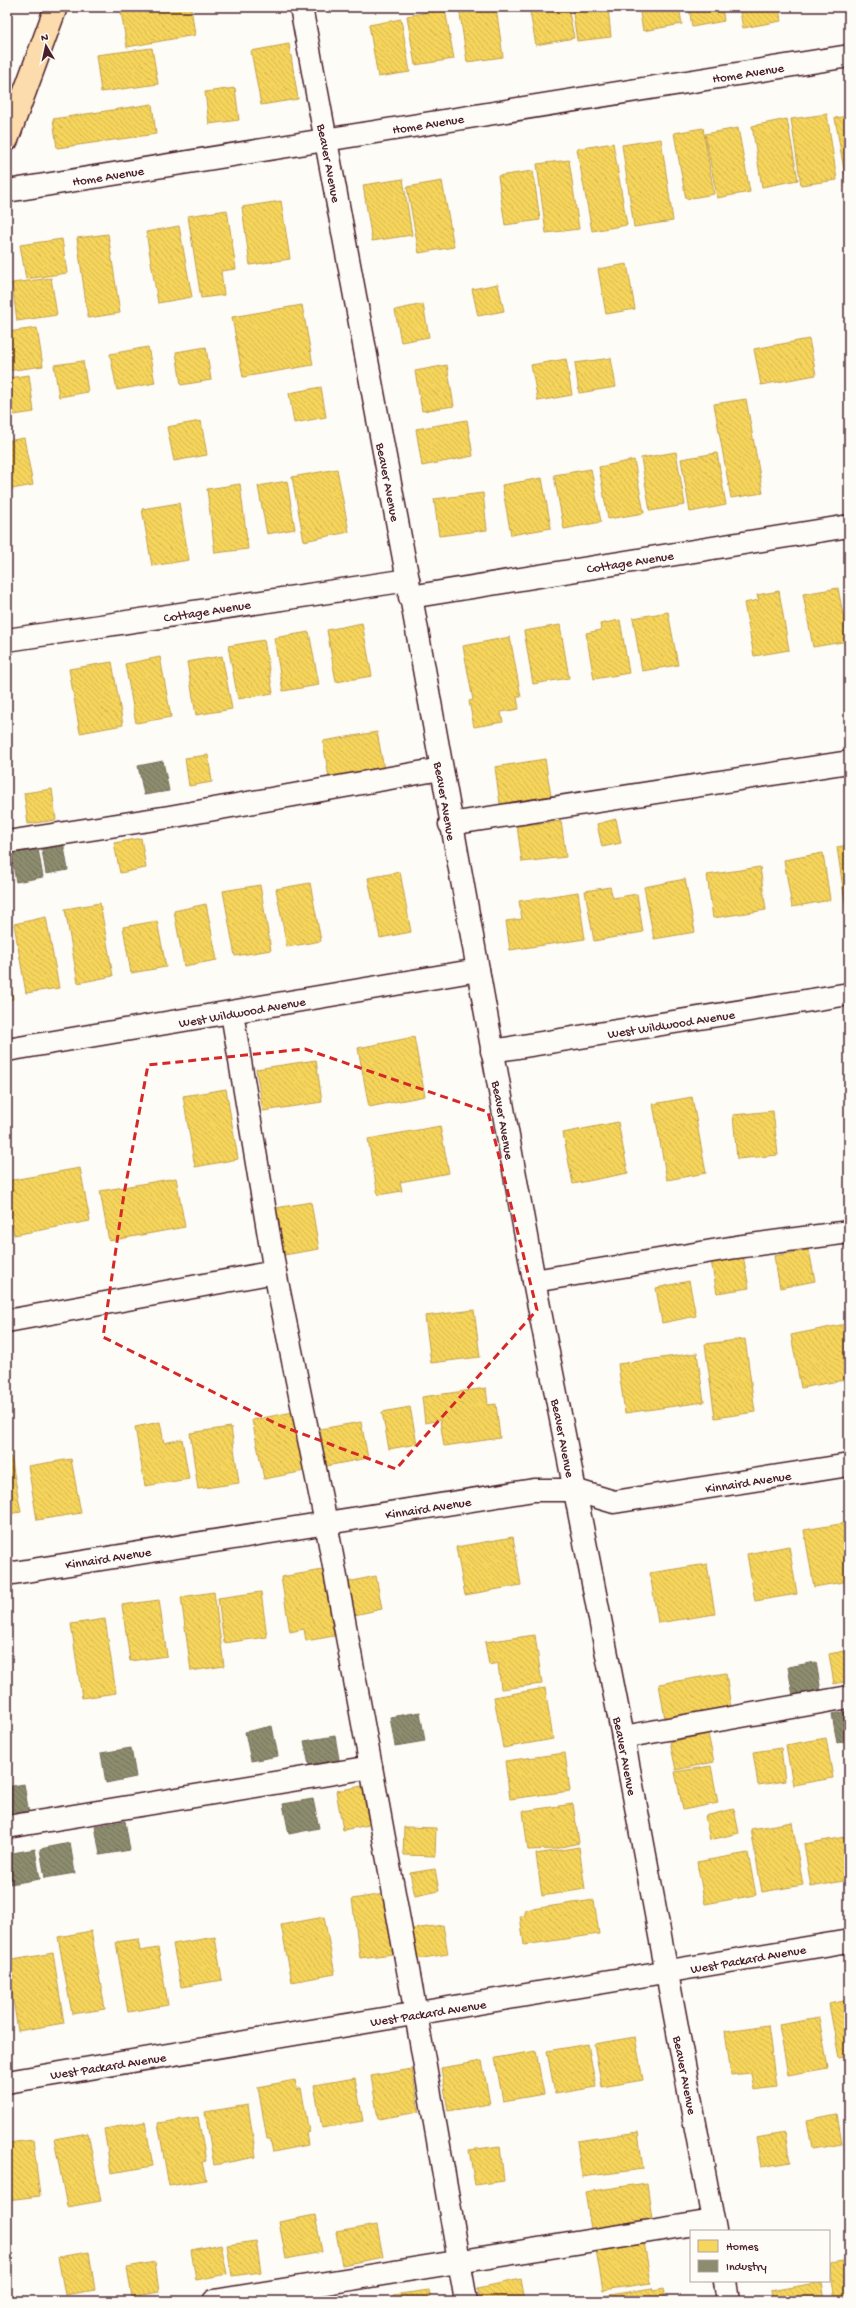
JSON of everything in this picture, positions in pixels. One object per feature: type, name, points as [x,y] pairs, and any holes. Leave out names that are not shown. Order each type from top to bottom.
[{"type":"main road","points":[[7,140],[14,107],[56,7]]},
{"type":"street","name":"Beaver Avenue","points":[[301,7],[409,588],[450,824],[534,1281],[623,1737],[714,2226]]},
{"type":"street","name":"Home Avenue","points":[[7,191],[849,56]]},
{"type":"street","name":"Cottage Avenue","points":[[7,640],[409,588],[849,526]]},
{"type":"street","points":[[450,824],[849,762]]},
{"type":"street","points":[[7,842],[169,817],[441,769]]},
{"type":"street","name":"West Wildwood Avenue","points":[[7,1050],[478,970]]},
{"type":"street","name":"West Wildwood Avenue","points":[[492,1052],[849,994]]},
{"type":"street","points":[[232,1013],[275,1272],[326,1523],[416,2014],[466,2301]]},
{"type":"street","points":[[534,1281],[736,1247],[849,1232]]},
{"type":"street","points":[[7,1321],[275,1272]]},
{"type":"street","name":"Kinnaird Avenue","points":[[7,1574],[534,1490],[574,1490],[614,1502],[849,1465]]},
{"type":"street","points":[[623,1737],[849,1698]]},
{"type":"street","points":[[7,1827],[371,1767]]},
{"type":"street","name":"West Packard Avenue","points":[[7,2082],[849,1941]]},
{"type":"street","points":[[214,2301],[458,2262],[714,2226]]},
{"type":"street","points":[[724,2282],[728,2301]]},
{"type":"highlighted area","points":[[305,1049],[488,1112],[537,1310],[396,1469],[279,1425],[103,1337],[124,1194],[148,1065]]},
{"type":"building: Homes","points":[[150,7],[191,7],[195,35],[127,47],[121,12]]},
{"type":"building: Homes","points":[[459,7],[496,7],[503,57],[467,62]]},
{"type":"building: Homes","points":[[529,7],[568,7],[574,38],[536,45]]},
{"type":"building: Homes","points":[[572,7],[608,7],[611,37],[577,41]]},
{"type":"building: Homes","points":[[639,7],[679,7],[682,24],[643,31]]},
{"type":"building: Homes","points":[[689,7],[722,7],[724,21],[692,27]]},
{"type":"building: Homes","points":[[739,7],[779,7],[781,21],[743,28]]},
{"type":"building: Homes","points":[[445,9],[454,59],[415,65],[407,16]]},
{"type":"building: Homes","points":[[401,19],[410,72],[378,77],[369,25]]},
{"type":"building: Homes","points":[[289,44],[298,99],[261,105],[251,51]]},
{"type":"building: Homes","points":[[152,48],[158,84],[101,92],[96,55]]},
{"type":"building: Homes","points":[[235,88],[239,120],[209,124],[205,92]]},
{"type":"building: Homes","points":[[152,104],[156,134],[57,148],[53,119]]},
{"type":"building: Homes","points":[[827,114],[837,180],[801,185],[791,119]]},
{"type":"building: Homes","points":[[849,116],[849,193],[848,193],[835,118]]},
{"type":"building: Homes","points":[[787,119],[798,180],[762,187],[752,126]]},
{"type":"building: Homes","points":[[703,128],[714,194],[686,199],[674,133]]},
{"type":"building: Homes","points":[[738,128],[750,192],[717,198],[705,134]]},
{"type":"building: Homes","points":[[661,139],[673,221],[634,227],[622,145]]},
{"type":"building: Homes","points":[[613,143],[627,225],[592,231],[577,149]]},
{"type":"building: Homes","points":[[569,160],[579,229],[546,233],[537,164]]},
{"type":"building: Homes","points":[[533,171],[540,220],[505,225],[498,176]]},
{"type":"building: Homes","points":[[403,179],[412,235],[372,241],[363,185]]},
{"type":"building: Homes","points":[[442,181],[454,247],[419,253],[407,187]]},
{"type":"building: Homes","points":[[281,201],[290,259],[250,265],[242,207]]},
{"type":"building: Homes","points":[[227,210],[236,269],[221,271],[224,295],[201,298],[188,216]]},
{"type":"building: Homes","points":[[179,226],[192,297],[158,303],[146,232]]},
{"type":"building: Homes","points":[[108,234],[120,313],[88,318],[77,238]]},
{"type":"building: Homes","points":[[62,239],[67,273],[26,279],[20,245]]},
{"type":"building: Homes","points":[[627,264],[635,309],[606,314],[598,269]]},
{"type":"building: Homes","points":[[51,278],[57,315],[17,321],[12,283]]},
{"type":"building: Homes","points":[[498,284],[504,311],[478,316],[472,289]]},
{"type":"building: Homes","points":[[423,304],[429,337],[401,342],[395,310]]},
{"type":"building: Homes","points":[[302,305],[313,365],[243,377],[232,317]]},
{"type":"building: Homes","points":[[37,328],[43,366],[7,371],[7,332]]},
{"type":"building: Homes","points":[[809,339],[816,375],[761,385],[754,349]]},
{"type":"building: Homes","points":[[148,347],[155,383],[117,390],[110,354]]},
{"type":"building: Homes","points":[[206,347],[211,380],[181,385],[176,352]]},
{"type":"building: Homes","points":[[611,358],[616,387],[579,393],[575,363]]},
{"type":"building: Homes","points":[[566,359],[572,395],[538,401],[531,365]]},
{"type":"building: Homes","points":[[83,361],[88,392],[59,397],[54,365]]},
{"type":"building: Homes","points":[[447,365],[454,406],[422,411],[415,371]]},
{"type":"building: Homes","points":[[29,375],[34,412],[7,416],[7,378]]},
{"type":"building: Homes","points":[[321,387],[326,417],[294,423],[289,393]]},
{"type":"building: Homes","points":[[746,399],[763,493],[731,498],[714,404]]},
{"type":"building: Homes","points":[[467,420],[473,456],[422,466],[416,429]]},
{"type":"building: Homes","points":[[201,421],[207,455],[174,461],[167,427]]},
{"type":"building: Homes","points":[[24,438],[33,485],[7,490],[7,441]]},
{"type":"building: Homes","points":[[676,452],[685,505],[650,511],[641,458]]},
{"type":"building: Homes","points":[[717,453],[726,505],[690,512],[681,459]]},
{"type":"building: Homes","points":[[634,460],[644,513],[608,519],[599,467]]},
{"type":"building: Homes","points":[[337,469],[349,532],[304,541],[292,477]]},
{"type":"building: Homes","points":[[591,469],[601,522],[564,529],[554,475]]},
{"type":"building: Homes","points":[[542,478],[551,528],[511,535],[502,485]]},
{"type":"building: Homes","points":[[287,481],[295,529],[267,534],[258,486]]},
{"type":"building: Homes","points":[[240,484],[248,549],[215,553],[207,489]]},
{"type":"building: Homes","points":[[483,493],[487,530],[439,536],[434,499]]},
{"type":"building: Homes","points":[[179,503],[189,560],[152,566],[142,509]]},
{"type":"building: Homes","points":[[838,588],[848,641],[813,647],[803,594]]},
{"type":"building: Homes","points":[[779,591],[789,650],[754,656],[744,603],[759,600],[757,595]]},
{"type":"building: Homes","points":[[668,612],[678,665],[642,671],[633,618]]},
{"type":"building: Homes","points":[[620,620],[629,673],[594,679],[586,633],[601,630],[600,624]]},
{"type":"building: Homes","points":[[362,623],[372,676],[336,682],[327,630]]},
{"type":"building: Homes","points":[[560,625],[569,678],[533,684],[524,631]]},
{"type":"building: Homes","points":[[309,632],[319,685],[283,691],[274,638]]},
{"type":"building: Homes","points":[[510,637],[521,697],[517,697],[519,709],[501,712],[503,722],[474,727],[469,701],[473,700],[463,646]]},
{"type":"building: Homes","points":[[264,640],[273,693],[238,699],[228,646]]},
{"type":"building: Homes","points":[[222,656],[232,709],[196,715],[187,662]]},
{"type":"building: Homes","points":[[160,657],[171,717],[136,723],[125,664]]},
{"type":"building: Homes","points":[[112,662],[123,725],[80,733],[69,669]]},
{"type":"building: Homes","points":[[377,732],[384,769],[329,778],[323,741]]},
{"type":"building: Homes","points":[[208,755],[212,782],[189,786],[185,758]]},
{"type":"building: Homes","points":[[545,759],[551,796],[500,804],[495,767]]},
{"type":"building: Homes","points":[[52,789],[56,820],[28,824],[24,793]]},
{"type":"building: Homes","points":[[616,819],[621,843],[602,847],[597,824]]},
{"type":"building: Homes","points":[[561,821],[566,857],[522,862],[517,826]]},
{"type":"building: Homes","points":[[141,838],[146,868],[120,873],[114,843]]},
{"type":"building: Homes","points":[[849,845],[849,908],[846,909],[837,847]]},
{"type":"building: Homes","points":[[823,853],[830,900],[792,907],[784,860]]},
{"type":"building: Homes","points":[[760,867],[766,910],[713,918],[707,875]]},
{"type":"building: Homes","points":[[400,872],[411,932],[380,938],[368,878]]},
{"type":"building: Homes","points":[[685,879],[695,932],[654,939],[644,887]]},
{"type":"building: Homes","points":[[310,883],[321,941],[287,947],[276,889]]},
{"type":"building: Homes","points":[[260,885],[271,950],[235,956],[223,891]]},
{"type":"building: Homes","points":[[610,887],[613,898],[637,894],[643,932],[594,941],[585,891]]},
{"type":"building: Homes","points":[[578,892],[585,939],[510,950],[506,921],[522,919],[519,901]]},
{"type":"building: Homes","points":[[100,903],[113,976],[78,983],[65,909]]},
{"type":"building: Homes","points":[[206,904],[217,960],[184,966],[174,911]]},
{"type":"building: Homes","points":[[46,917],[59,988],[26,993],[14,924]]},
{"type":"building: Homes","points":[[157,921],[166,967],[131,973],[123,927]]},
{"type":"building: Homes","points":[[7,965],[13,999],[7,1000]]},
{"type":"building: Homes","points":[[414,1037],[425,1096],[369,1107],[358,1048]]},
{"type":"building: Homes","points":[[316,1060],[322,1102],[263,1111],[256,1069]]},
{"type":"building: Homes","points":[[226,1089],[238,1159],[195,1167],[183,1096]]},
{"type":"building: Homes","points":[[692,1097],[706,1173],[667,1180],[653,1104]]},
{"type":"building: Homes","points":[[773,1111],[778,1155],[737,1159],[733,1115]]},
{"type":"building: Homes","points":[[618,1122],[628,1173],[573,1184],[563,1133]]},
{"type":"building: Homes","points":[[440,1126],[449,1173],[400,1182],[402,1191],[378,1195],[368,1139]]},
{"type":"building: Homes","points":[[80,1168],[90,1221],[14,1235],[7,1196],[7,1181]]},
{"type":"building: Homes","points":[[176,1178],[185,1227],[109,1241],[100,1191]]},
{"type":"building: Homes","points":[[311,1202],[319,1249],[284,1255],[276,1208]]},
{"type":"building: Homes","points":[[809,1250],[815,1281],[780,1288],[774,1256]]},
{"type":"building: Homes","points":[[743,1255],[749,1288],[717,1293],[711,1261]]},
{"type":"building: Homes","points":[[689,1281],[696,1316],[662,1323],[656,1288]]},
{"type":"building: Homes","points":[[474,1310],[480,1357],[431,1363],[425,1316]]},
{"type":"building: Homes","points":[[846,1324],[849,1338],[849,1379],[801,1388],[791,1335]]},
{"type":"building: Homes","points":[[745,1339],[755,1412],[715,1418],[705,1344]]},
{"type":"building: Homes","points":[[697,1353],[704,1402],[625,1413],[618,1364]]},
{"type":"building: Homes","points":[[486,1388],[488,1405],[496,1404],[500,1438],[444,1446],[440,1420],[425,1423],[422,1397]]},
{"type":"building: Homes","points":[[410,1407],[417,1444],[389,1449],[382,1412]]},
{"type":"building: Homes","points":[[293,1412],[305,1471],[264,1479],[252,1420]]},
{"type":"building: Homes","points":[[160,1422],[164,1443],[182,1439],[189,1479],[145,1486],[135,1427]]},
{"type":"building: Homes","points":[[361,1422],[368,1458],[326,1466],[320,1429]]},
{"type":"building: Homes","points":[[231,1427],[239,1483],[198,1489],[190,1433]]},
{"type":"building: Homes","points":[[7,1457],[11,1457],[21,1512],[7,1514]]},
{"type":"building: Homes","points":[[71,1459],[81,1513],[37,1520],[28,1466]]},
{"type":"building: Homes","points":[[846,1523],[849,1541],[849,1581],[814,1587],[804,1530]]},
{"type":"building: Homes","points":[[513,1537],[521,1585],[465,1595],[456,1547]]},
{"type":"building: Homes","points":[[789,1546],[797,1594],[755,1601],[747,1554]]},
{"type":"building: Homes","points":[[707,1564],[715,1614],[658,1623],[650,1573]]},
{"type":"building: Homes","points":[[323,1570],[334,1636],[306,1641],[304,1629],[290,1632],[281,1577]]},
{"type":"building: Homes","points":[[376,1576],[382,1609],[350,1616],[343,1583]]},
{"type":"building: Homes","points":[[214,1592],[224,1666],[191,1671],[181,1597]]},
{"type":"building: Homes","points":[[261,1592],[267,1637],[224,1643],[218,1598]]},
{"type":"building: Homes","points":[[159,1600],[167,1656],[130,1661],[122,1605]]},
{"type":"building: Homes","points":[[105,1619],[116,1693],[82,1698],[71,1624]]},
{"type":"building: Homes","points":[[535,1635],[542,1684],[501,1689],[498,1663],[489,1665],[485,1642]]},
{"type":"building: Homes","points":[[849,1650],[849,1681],[834,1684],[829,1654]]},
{"type":"building: Homes","points":[[726,1673],[731,1709],[665,1719],[659,1684]]},
{"type":"building: Homes","points":[[545,1688],[553,1739],[503,1748],[494,1697]]},
{"type":"building: Homes","points":[[708,1734],[714,1762],[676,1770],[670,1742]]},
{"type":"building: Homes","points":[[826,1738],[833,1778],[793,1785],[786,1745]]},
{"type":"building: Homes","points":[[781,1748],[785,1781],[758,1785],[753,1752]]},
{"type":"building: Homes","points":[[565,1753],[570,1791],[510,1799],[505,1761]]},
{"type":"building: Homes","points":[[711,1766],[718,1803],[683,1810],[675,1772]]},
{"type":"building: Homes","points":[[362,1786],[369,1825],[343,1830],[336,1791]]},
{"type":"building: Homes","points":[[573,1804],[579,1843],[554,1849],[528,1850],[523,1811]]},
{"type":"building: Homes","points":[[734,1809],[739,1833],[710,1840],[705,1816]]},
{"type":"building: Homes","points":[[792,1822],[803,1885],[762,1892],[751,1829]]},
{"type":"building: Homes","points":[[404,1827],[436,1828],[435,1856],[403,1855]]},
{"type":"building: Homes","points":[[845,1837],[849,1858],[849,1880],[811,1887],[804,1844]]},
{"type":"building: Homes","points":[[579,1847],[585,1889],[542,1896],[536,1854]]},
{"type":"building: Homes","points":[[748,1853],[756,1895],[705,1904],[697,1862]]},
{"type":"building: Homes","points":[[435,1869],[439,1891],[415,1896],[410,1873]]},
{"type":"building: Homes","points":[[384,1894],[393,1954],[360,1958],[352,1899]]},
{"type":"building: Homes","points":[[594,1900],[599,1934],[524,1945],[520,1916],[525,1916],[525,1910]]},
{"type":"building: Homes","points":[[324,1917],[335,1974],[292,1982],[281,1925]]},
{"type":"building: Homes","points":[[443,1925],[448,1954],[417,1959],[413,1929]]},
{"type":"building: Homes","points":[[91,1931],[105,2009],[72,2014],[58,1937]]},
{"type":"building: Homes","points":[[215,1937],[222,1980],[181,1987],[173,1944]]},
{"type":"building: Homes","points":[[138,1939],[140,1951],[158,1948],[168,2005],[128,2012],[116,1942]]},
{"type":"building: Homes","points":[[53,1953],[64,2023],[18,2031],[7,1961]]},
{"type":"building: Homes","points":[[849,2000],[849,2056],[839,2058],[829,2004]]},
{"type":"building: Homes","points":[[819,2018],[828,2068],[788,2075],[779,2025]]},
{"type":"building: Homes","points":[[768,2025],[776,2087],[754,2090],[751,2073],[731,2075],[725,2031]]},
{"type":"building: Homes","points":[[635,2037],[643,2080],[602,2087],[594,2044]]},
{"type":"building: Homes","points":[[588,2044],[596,2087],[555,2094],[547,2051]]},
{"type":"building: Homes","points":[[536,2051],[544,2094],[503,2101],[495,2058]]},
{"type":"building: Homes","points":[[482,2061],[490,2104],[448,2111],[441,2068]]},
{"type":"building: Homes","points":[[412,2069],[419,2112],[378,2119],[371,2076]]},
{"type":"building: Homes","points":[[355,2078],[363,2121],[322,2128],[314,2085]]},
{"type":"building: Homes","points":[[295,2080],[297,2090],[301,2088],[309,2132],[306,2133],[308,2145],[273,2152],[270,2139],[267,2139],[258,2087]]},
{"type":"building: Homes","points":[[248,2105],[256,2157],[214,2165],[205,2112]]},
{"type":"building: Homes","points":[[837,2114],[842,2144],[812,2149],[807,2120]]},
{"type":"building: Homes","points":[[198,2117],[206,2161],[202,2162],[206,2180],[169,2186],[158,2123]]},
{"type":"building: Homes","points":[[145,2122],[153,2166],[111,2173],[104,2129]]},
{"type":"building: Homes","points":[[638,2132],[643,2169],[582,2177],[577,2141]]},
{"type":"building: Homes","points":[[88,2133],[101,2201],[67,2207],[54,2139]]},
{"type":"building: Homes","points":[[785,2133],[790,2162],[761,2167],[756,2138]]},
{"type":"building: Homes","points":[[33,2140],[40,2196],[7,2200],[7,2143]]},
{"type":"building: Homes","points":[[500,2146],[504,2181],[475,2185],[469,2150]]},
{"type":"building: Homes","points":[[647,2183],[652,2219],[591,2229],[585,2192]]},
{"type":"building: Homes","points":[[315,2215],[322,2252],[286,2259],[279,2222]]},
{"type":"building: Homes","points":[[377,2225],[383,2257],[342,2265],[336,2232]]},
{"type":"building: Homes","points":[[256,2241],[261,2272],[232,2276],[227,2245]]},
{"type":"building: Homes","points":[[644,2242],[651,2283],[603,2290],[596,2250]]},
{"type":"building: Homes","points":[[221,2244],[227,2274],[196,2280],[191,2250]]},
{"type":"building: Homes","points":[[89,2252],[95,2290],[65,2295],[58,2257]]},
{"type":"building: Homes","points":[[849,2261],[849,2301],[835,2301],[830,2264]]},
{"type":"building: Homes","points":[[155,2262],[159,2292],[132,2297],[127,2267]]},
{"type":"building: Homes","points":[[521,2279],[525,2301],[480,2301],[478,2288]]},
{"type":"building: Homes","points":[[822,2282],[825,2301],[772,2301],[770,2291]]},
{"type":"building: Homes","points":[[652,2288],[653,2291],[663,2289],[665,2301],[605,2301],[604,2296]]},
{"type":"building: Homes","points":[[429,2290],[431,2301],[394,2301],[393,2295]]},
{"type":"building: Industry","points":[[163,761],[169,791],[144,795],[138,766]]},
{"type":"building: Industry","points":[[63,841],[68,870],[46,874],[41,844]]},
{"type":"building: Industry","points":[[38,849],[43,877],[16,882],[11,853]]},
{"type":"building: Industry","points":[[816,1662],[821,1691],[793,1696],[788,1667]]},
{"type":"building: Industry","points":[[849,1711],[849,1740],[837,1743],[832,1714]]},
{"type":"building: Industry","points":[[420,1712],[425,1741],[395,1746],[390,1717]]},
{"type":"building: Industry","points":[[272,1726],[278,1756],[251,1761],[245,1732]]},
{"type":"building: Industry","points":[[335,1736],[340,1765],[310,1770],[304,1741]]},
{"type":"building: Industry","points":[[131,1748],[136,1777],[106,1783],[101,1753]]},
{"type":"building: Industry","points":[[24,1784],[29,1814],[7,1818],[7,1787]]},
{"type":"building: Industry","points":[[313,1799],[319,1828],[289,1834],[283,1804]]},
{"type":"building: Industry","points":[[125,1821],[130,1850],[100,1855],[95,1826]]},
{"type":"building: Industry","points":[[70,1843],[75,1873],[45,1878],[40,1849]]},
{"type":"building: Industry","points":[[35,1849],[40,1879],[10,1884],[7,1854]]}]
